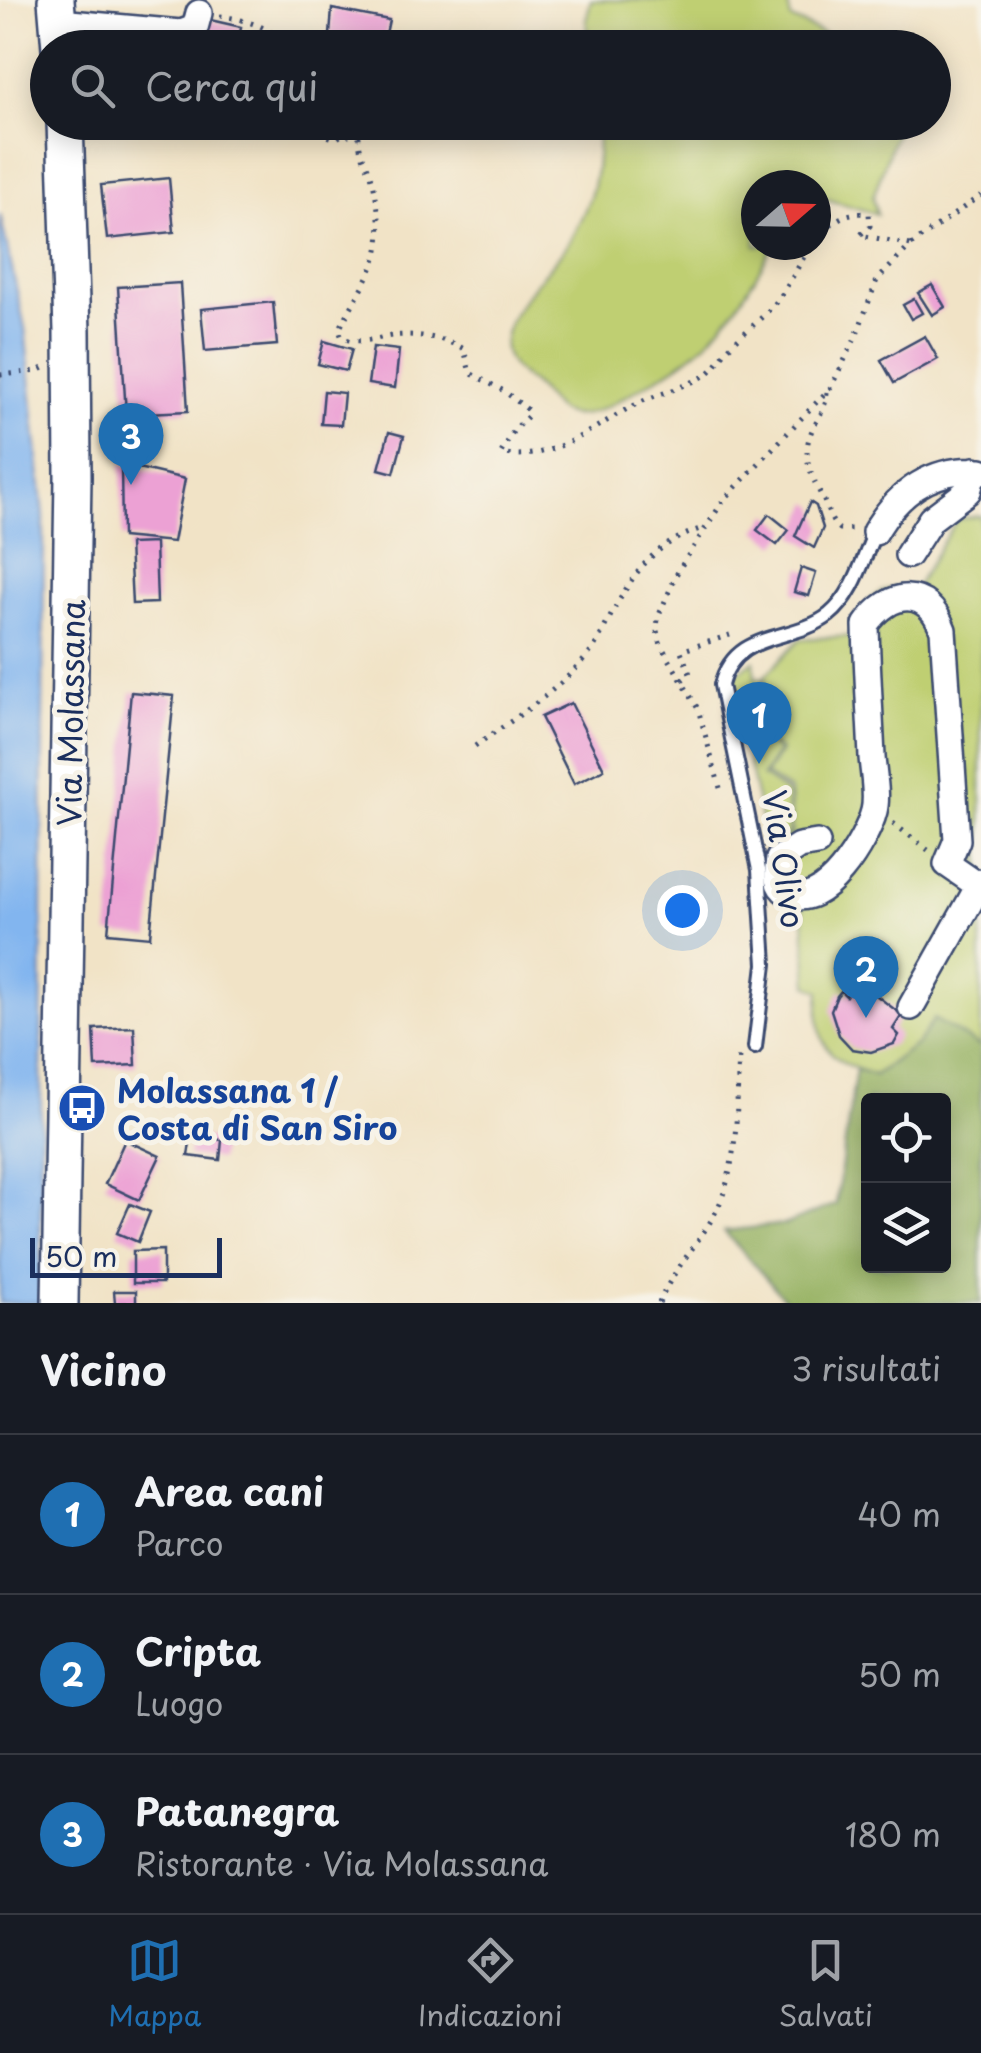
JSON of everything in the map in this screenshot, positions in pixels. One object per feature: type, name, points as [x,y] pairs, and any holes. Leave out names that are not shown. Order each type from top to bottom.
[{"type":"main road","name":"Via Molassana","points":[[60,1303],[74,476],[65,140]]},
{"type":"street","points":[[189,30],[195,28],[199,13]]},
{"type":"street","points":[[55,15],[160,30]]},
{"type":"street","points":[[875,532],[888,510],[916,485],[932,478],[978,470]]},
{"type":"street","points":[[908,555],[931,519],[968,490],[978,470]]},
{"type":"street","points":[[817,843],[799,846],[779,859],[776,876],[783,890],[799,898],[811,896],[854,857],[875,809],[866,625],[878,608],[910,598],[927,603],[936,612],[943,630],[957,840],[947,864],[980,884],[911,1007]]},
{"type":"lane","points":[[751,643],[821,620],[832,612],[844,599],[875,532]]},
{"type":"lane","name":"Via Olivo","points":[[751,643],[730,663],[720,684],[755,844],[764,928],[765,964],[755,1047]]},
{"type":"path","points":[[199,13],[266,30]]},
{"type":"path","points":[[359,140],[372,174],[382,225],[378,259],[339,330],[342,338],[364,342],[417,336],[447,340],[464,349],[470,373],[504,390],[528,410],[528,416],[514,430],[501,453],[521,455],[558,446],[648,399],[710,373],[721,356],[786,290],[802,260]]},
{"type":"path","points":[[722,792],[698,709],[664,654],[656,623],[678,571],[723,501],[827,392],[855,339],[877,280],[911,245],[981,195]]},
{"type":"path","points":[[831,223],[869,214],[870,226],[860,235],[911,245]]},
{"type":"path","points":[[0,375],[38,372]]},
{"type":"path","points":[[827,392],[826,406],[805,451],[810,476],[831,522],[839,529],[875,532]]},
{"type":"path","points":[[476,746],[566,680],[593,650],[632,576],[655,552],[676,537],[706,527]]},
{"type":"path","points":[[682,680],[690,674],[680,651],[742,632],[751,643]]},
{"type":"path","points":[[875,809],[947,864]]},
{"type":"path","points":[[659,1303],[719,1206],[732,1168],[740,1046]]},
{"type":"green space","points":[[591,0],[787,0],[791,19],[816,30],[587,30]]},
{"type":"green space","points":[[597,140],[893,140],[873,197],[877,214],[831,200],[831,170],[741,170],[741,260],[764,260],[746,292],[725,322],[679,364],[605,407],[572,415],[556,408],[514,369],[505,348],[506,333],[520,304],[566,247],[587,205],[595,175]]},
{"type":"green space","points":[[981,516],[981,1047],[934,1020],[918,1043],[875,1075],[844,1063],[826,1046],[819,1023],[820,991],[808,985],[803,906],[772,886],[765,865],[773,847],[792,834],[790,791],[765,775],[781,751],[766,740],[765,676],[800,639],[856,636],[862,613],[874,597],[891,588],[915,588],[957,519]]},
{"type":"green space","points":[[754,661],[755,678],[762,678],[764,741],[778,751],[762,776],[787,793],[789,834],[767,846],[733,691],[736,674]]},
{"type":"green space","points":[[934,1019],[981,1047],[981,1303],[788,1303],[724,1231],[786,1224],[836,1204],[856,1069],[875,1075],[918,1043]]},
{"type":"water","points":[[0,214],[25,328],[44,516],[40,1303],[0,1303]]},
{"type":"building","points":[[332,9],[389,20],[387,30],[330,30]]},
{"type":"building","points":[[206,19],[241,27],[241,30],[205,30]]},
{"type":"building","points":[[169,178],[174,232],[107,239],[101,185]]},
{"type":"building","points":[[180,283],[188,411],[126,414],[118,287]]},
{"type":"building","points":[[932,285],[945,307],[932,315],[918,293]]},
{"type":"building","points":[[914,299],[922,313],[911,319],[903,305]]},
{"type":"building","points":[[273,302],[277,345],[205,351],[201,309]]},
{"type":"building","points":[[925,336],[938,359],[894,383],[881,360]]},
{"type":"building","points":[[324,341],[352,349],[346,371],[318,364]]},
{"type":"building","points":[[373,347],[399,350],[395,388],[368,384]]},
{"type":"building","points":[[324,391],[344,393],[341,425],[321,424]]},
{"type":"building","points":[[389,432],[404,436],[394,473],[379,469]]},
{"type":"building","points":[[121,464],[185,479],[173,542],[122,537]]},
{"type":"building","points":[[810,502],[816,506],[823,528],[814,548],[795,536]]},
{"type":"building","points":[[769,514],[789,530],[777,545],[757,530]]},
{"type":"building","points":[[155,543],[157,603],[132,604],[129,544]]},
{"type":"building","points":[[801,568],[816,573],[809,596],[794,592]]},
{"type":"building","points":[[131,692],[174,696],[150,937],[108,933]]},
{"type":"building","points":[[571,703],[604,769],[574,784],[541,717]]},
{"type":"building","points":[[856,980],[902,1015],[893,1029],[899,1035],[894,1044],[871,1052],[852,1049],[839,1035],[831,1010],[841,991],[846,996]]},
{"type":"building","points":[[134,1027],[136,1065],[96,1067],[94,1029]]},
{"type":"building","points":[[191,1136],[222,1140],[220,1160],[188,1156]]},
{"type":"building","points":[[125,1140],[160,1156],[139,1200],[105,1184]]},
{"type":"building","points":[[130,1204],[150,1212],[138,1242],[117,1233]]},
{"type":"building","points":[[163,1250],[163,1283],[133,1283],[133,1251]]},
{"type":"building","points":[[114,1291],[136,1291],[136,1303],[115,1303]]},
{"type":"place","name":"Patanegra","points":[[131,485]]},
{"type":"place","name":"Area cani","points":[[759,764]]},
{"type":"place","name":"Cripta","points":[[866,1018]]},
{"type":"place","name":"Molassana 1 / Costa di San Siro","points":[[82,1108]]}]
